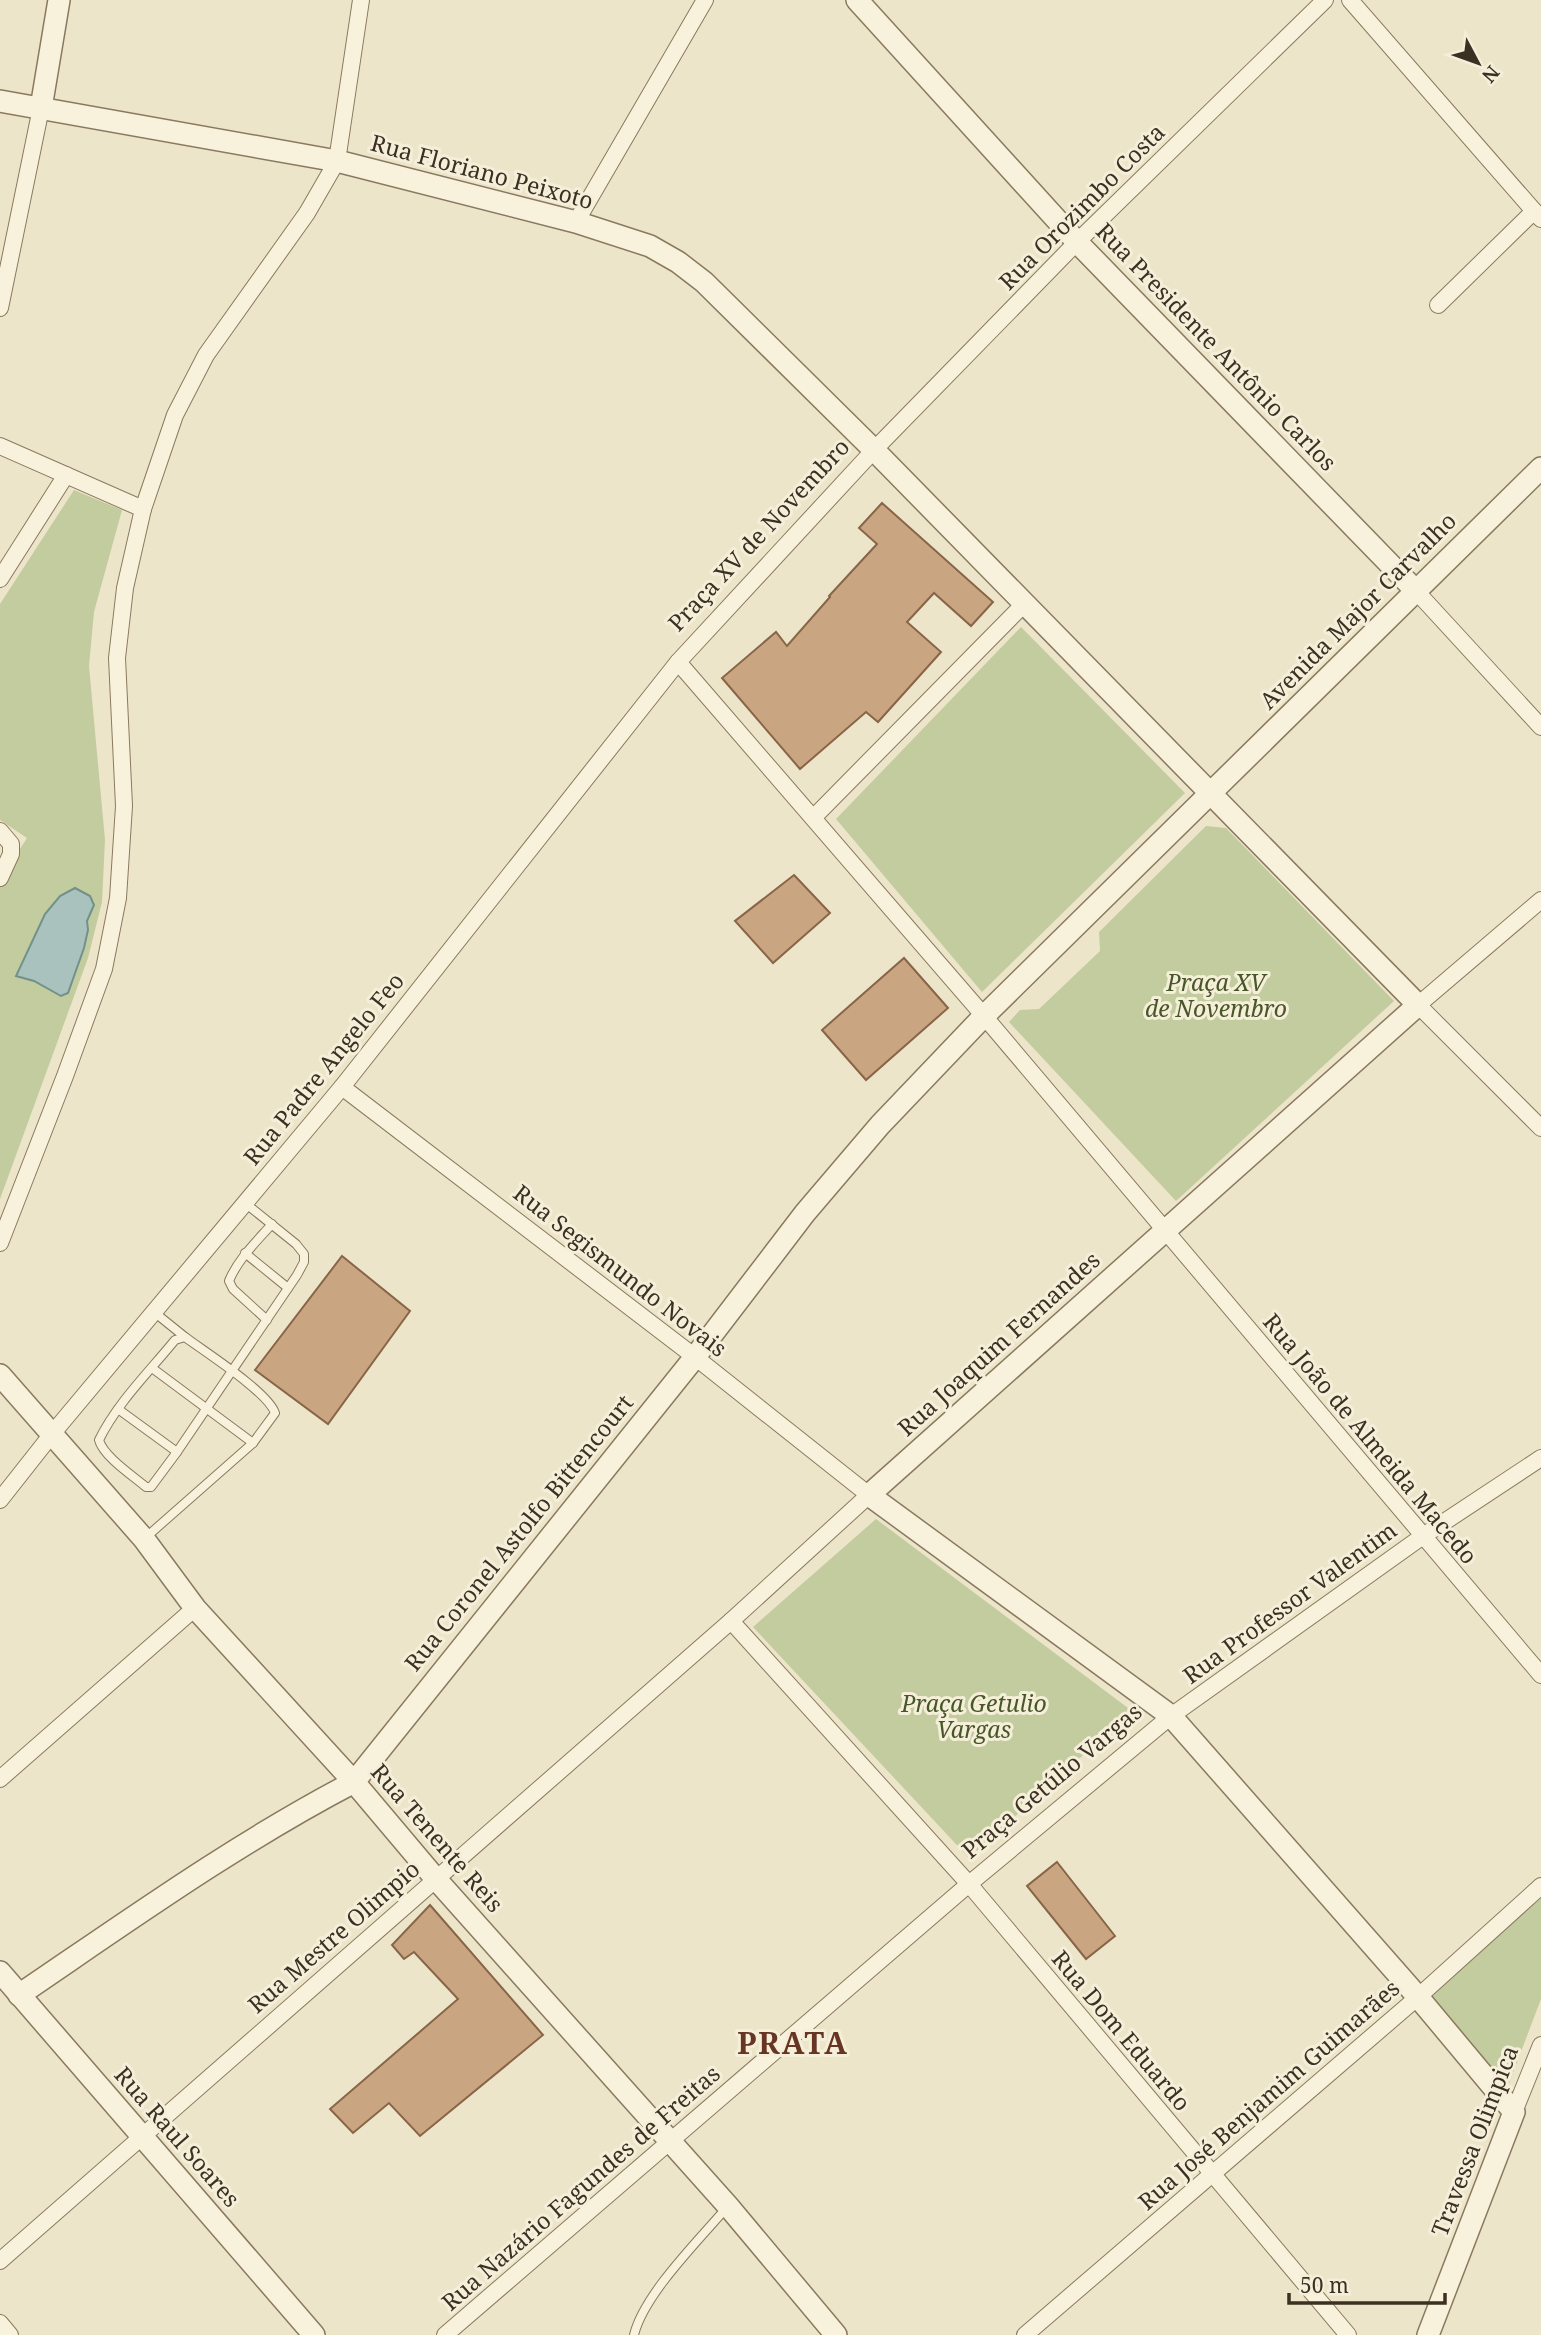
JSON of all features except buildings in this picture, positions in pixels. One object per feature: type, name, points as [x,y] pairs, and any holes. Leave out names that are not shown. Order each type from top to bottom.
[{"type":"street","points":[[0,309],[41,108],[59,0]]},
{"type":"street","points":[[0,1243],[104,969],[118,898],[124,806],[117,657],[125,588],[143,509],[175,415],[206,355],[307,213],[337,161],[360,0]]},
{"type":"street","points":[[576,222],[705,0]]},
{"type":"street","name":"Rua Presidente Antônio Carlos","points":[[857,0],[1077,242],[1416,591],[1541,727]]},
{"type":"street","name":"Rua Orozimbo Costa","points":[[874,450],[1077,242],[1325,0]]},
{"type":"street","points":[[1350,0],[1537,215],[1438,305]]},
{"type":"street","name":"Rua Floriano Peixoto","points":[[0,101],[337,161],[576,222],[650,246],[678,262],[704,282],[874,450]]},
{"type":"street","points":[[0,446],[143,509]]},
{"type":"street","name":"Praça XV de Novembro","points":[[1165,1232],[814,817],[678,662],[874,450],[1418,1005]]},
{"type":"street","name":"Avenida Major Carvalho","points":[[1211,792],[1541,468]]},
{"type":"street","points":[[0,579],[66,475]]},
{"type":"street","points":[[814,817],[1025,603]]},
{"type":"street","name":"Rua Padre Angelo Feo","points":[[0,1500],[342,1087],[678,662]]},
{"type":"street","points":[[984,1016],[1211,792]]},
{"type":"street","points":[[0,878],[11,855],[11,844],[1,832]]},
{"type":"street","points":[[1165,1232],[1418,1005],[1541,900]]},
{"type":"street","points":[[1418,1005],[1541,1128]]},
{"type":"street","name":"Rua Coronel Astolfo Bittencourt","points":[[19,1995],[300,1810],[354,1782],[695,1357],[805,1213],[863,1144],[984,1016]]},
{"type":"street","name":"Rua Segismundo Novais","points":[[342,1087],[695,1357],[869,1495]]},
{"type":"street","name":"Rua Joaquim Fernandes","points":[[869,1495],[1165,1232]]},
{"type":"street","name":"Rua João de Almeida Macedo","points":[[1165,1232],[1541,1675]]},
{"type":"street","name":"Rua Tenente Reis","points":[[0,1376],[144,1539],[195,1608],[354,1782],[435,1878],[728,2206],[836,2335]]},
{"type":"street","name":"Rua Professor Valentim","points":[[1171,1716],[1423,1536],[1541,1458]]},
{"type":"street","points":[[731,1621],[869,1495]]},
{"type":"street","name":"Praça Getúlio Vargas","points":[[731,1621],[969,1884],[1171,1716],[869,1495]]},
{"type":"street","points":[[0,1779],[195,1608]]},
{"type":"street","name":"Rua Mestre Olimpio","points":[[0,2261],[731,1621]]},
{"type":"street","points":[[1171,1716],[1419,1997],[1514,2112]]},
{"type":"street","name":"Rua Nazário Fagundes de Freitas","points":[[445,2335],[969,1884]]},
{"type":"street","name":"Rua Dom Eduardo","points":[[969,1884],[1348,2335]]},
{"type":"street","name":"Rua José Benjamim Guimarães","points":[[1025,2335],[1419,1997],[1541,1886]]},
{"type":"street","name":"Rua Raul Soares","points":[[0,1972],[314,2335]]},
{"type":"street","name":"Travessa Olimpica","points":[[1427,2335],[1541,2045]]},
{"type":"street","points":[[0,2323],[10,2335]]},
{"type":"lane","points":[[185,1337],[174,1340],[118,1409],[99,1440],[100,1447],[146,1487],[151,1487],[156,1482],[304,1262],[304,1254],[296,1244],[245,1203]]},
{"type":"lane","points":[[267,1320],[233,1289],[229,1281],[233,1269],[272,1224]]},
{"type":"lane","points":[[245,1254],[288,1288]]},
{"type":"lane","points":[[144,1539],[253,1443],[275,1413],[270,1402],[154,1312]]},
{"type":"lane","points":[[152,1368],[253,1443]]},
{"type":"lane","points":[[118,1409],[177,1452]]},
{"type":"lane","points":[[634,2335],[637,2321],[652,2295],[728,2206]]},
{"type":"green space","points":[[74,490],[122,510],[94,612],[89,666],[105,840],[102,902],[88,958],[0,1199],[0,880],[27,838],[0,820],[0,604]]},
{"type":"green space","points":[[1021,627],[1185,793],[982,992],[836,819]]},
{"type":"green space","name":"Praça XV de Novembro","points":[[1206,826],[1226,828],[1394,1001],[1176,1201],[1009,1022],[1020,1010],[1039,1009],[1100,951],[1099,932]]},
{"type":"green space","name":"Praça Getulio Vargas","points":[[876,1519],[1132,1711],[969,1858],[753,1627]]},
{"type":"green space","points":[[1541,1897],[1541,1999],[1508,2086],[1430,1995]]},
{"type":"water","points":[[75,888],[90,896],[94,905],[87,921],[84,948],[68,993],[61,996],[34,981],[16,976],[45,914],[60,896]]},
{"type":"district","name":"PRATA","points":[[793,2044]]}]
